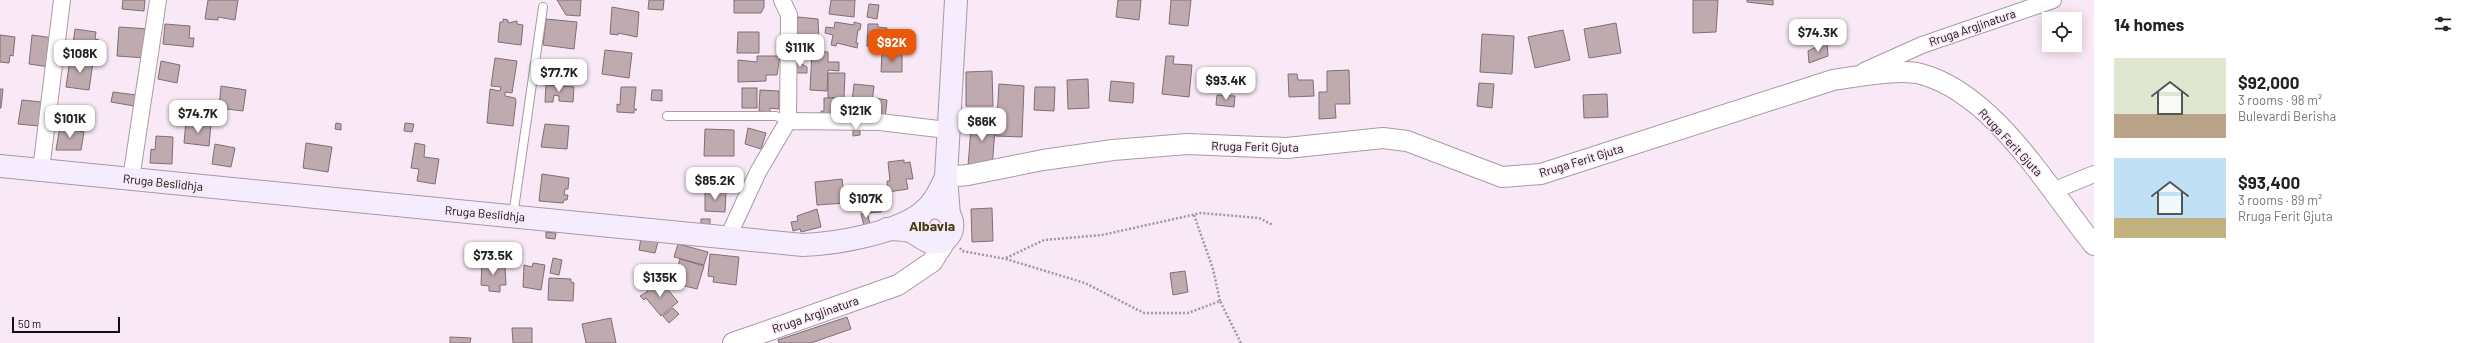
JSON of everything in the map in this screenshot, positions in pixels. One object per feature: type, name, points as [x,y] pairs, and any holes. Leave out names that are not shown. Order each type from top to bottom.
[{"type":"main road","points":[[885,229],[910,231],[933,243],[939,243],[948,237],[953,226],[949,215],[946,177],[956,0]]},
{"type":"main road","name":"Rruga Beslidhja","points":[[0,166],[728,237],[822,244],[885,229],[911,220],[923,212],[934,200],[946,177]]},
{"type":"main road","points":[[922,238],[919,234],[917,222],[923,212],[928,209],[939,208],[949,215]]},
{"type":"street","points":[[41,170],[62,0]]},
{"type":"street","points":[[131,179],[158,0]]},
{"type":"street","points":[[728,237],[758,172],[788,121],[788,15],[782,0]]},
{"type":"street","name":"Rruga Argjinatura","points":[[1833,80],[1870,69],[1914,48],[2053,0]]},
{"type":"street","name":"Rruga Argjinatura","points":[[1914,48],[1912,62],[1920,74]]},
{"type":"street","name":"Rruga Ferit Gjuta","points":[[946,177],[968,175],[1043,160],[1113,150],[1187,144],[1287,148],[1383,138],[1407,141],[1502,177],[1521,177],[1541,174],[1833,80],[1865,76],[1920,74],[1946,84],[1989,116],[2055,190],[2094,245]]},
{"type":"street","points":[[788,121],[880,122],[948,130]]},
{"type":"street","points":[[2055,190],[2094,174]]},
{"type":"street","name":"Rruga Argjinatura","points":[[732,343],[898,285],[932,262],[948,237]]},
{"type":"street","name":"Rruga Argjinatura","points":[[898,285],[922,258],[924,248],[922,238]]},
{"type":"lane","points":[[513,216],[543,7]]},
{"type":"lane","points":[[667,116],[776,116],[788,121]]},
{"type":"path","points":[[1006,258],[1044,240],[1102,235],[1201,213],[1259,218],[1273,225]]},
{"type":"path","points":[[1194,215],[1213,269],[1220,301],[1241,343]]},
{"type":"path","points":[[948,237],[962,251],[1006,258],[1085,283],[1144,313],[1188,313],[1220,301]]},
{"type":"building","points":[[123,0],[145,0],[144,11],[122,9]]},
{"type":"building","points":[[208,0],[238,0],[235,20],[218,17],[218,20],[205,19]]},
{"type":"building","points":[[557,0],[581,0],[580,16],[566,15]]},
{"type":"building","points":[[649,0],[664,0],[663,10],[648,9]]},
{"type":"building","points":[[734,0],[764,0],[764,7],[761,13],[734,13]]},
{"type":"building","points":[[831,0],[855,0],[854,17],[829,14]]},
{"type":"building","points":[[1118,0],[1141,0],[1139,20],[1116,17]]},
{"type":"building","points":[[1171,0],[1191,0],[1188,26],[1169,24]]},
{"type":"building","points":[[1693,0],[1718,0],[1716,32],[1693,33]]},
{"type":"building","points":[[1747,0],[1773,0],[1773,5],[1747,2]]},
{"type":"building","points":[[869,4],[879,5],[877,19],[867,17]]},
{"type":"building","points":[[612,7],[639,12],[637,37],[618,33],[618,35],[610,34]]},
{"type":"building","points":[[798,17],[818,19],[819,41],[816,41],[816,44],[808,43],[807,46],[801,45],[801,39],[795,38]]},
{"type":"building","points":[[503,19],[508,20],[508,23],[517,21],[517,24],[523,25],[521,45],[498,42],[500,22],[503,22]]},
{"type":"building","points":[[546,19],[577,22],[574,49],[543,45]]},
{"type":"building","points":[[835,22],[854,25],[854,22],[861,24],[860,30],[858,30],[856,43],[858,43],[857,48],[837,43],[836,46],[831,45],[833,35],[825,33],[826,27],[834,28]]},
{"type":"building","points":[[1616,23],[1621,53],[1589,58],[1584,29]]},
{"type":"building","points":[[165,24],[190,26],[189,38],[194,38],[193,47],[163,44]]},
{"type":"building","points":[[868,24],[878,24],[878,27],[887,28],[887,30],[891,31],[888,47],[867,46]]},
{"type":"building","points":[[119,27],[149,29],[146,58],[117,56]]},
{"type":"building","points":[[75,29],[96,32],[95,39],[99,40],[98,45],[95,45],[93,56],[72,52]]},
{"type":"building","points":[[1563,30],[1570,60],[1535,68],[1528,37]]},
{"type":"building","points":[[738,32],[759,32],[759,53],[737,53]]},
{"type":"building","points":[[1482,34],[1514,36],[1512,74],[1480,72]]},
{"type":"building","points":[[0,35],[15,37],[13,56],[10,55],[9,63],[0,62]]},
{"type":"building","points":[[32,35],[53,38],[50,67],[29,64]]},
{"type":"building","points":[[1827,42],[1828,56],[1809,63],[1808,51]]},
{"type":"building","points":[[605,50],[632,53],[629,78],[602,74]]},
{"type":"building","points":[[812,51],[828,52],[828,62],[839,62],[839,71],[828,70],[827,91],[810,90]]},
{"type":"building","points":[[882,53],[902,54],[902,72],[881,72]]},
{"type":"building","points":[[757,56],[780,56],[777,75],[766,75],[766,81],[738,82],[738,60],[757,62]]},
{"type":"building","points":[[1166,56],[1174,56],[1173,64],[1192,65],[1189,97],[1162,94]]},
{"type":"building","points":[[495,58],[517,61],[512,93],[505,92],[505,96],[515,98],[516,101],[513,126],[487,123],[490,89],[500,91],[501,87],[491,86]]},
{"type":"building","points":[[70,59],[93,62],[89,90],[66,87]]},
{"type":"building","points":[[161,61],[180,65],[177,83],[158,79]]},
{"type":"building","points":[[794,63],[800,63],[807,67],[807,73],[794,73]]},
{"type":"building","points":[[1349,70],[1350,104],[1335,104],[1336,118],[1319,119],[1319,92],[1327,92],[1327,71]]},
{"type":"building","points":[[992,71],[993,106],[966,106],[966,72]]},
{"type":"building","points":[[828,73],[845,73],[844,98],[828,98]]},
{"type":"building","points":[[1288,74],[1297,74],[1298,80],[1313,80],[1314,96],[1289,97]]},
{"type":"building","points":[[1088,79],[1089,108],[1068,109],[1067,80]]},
{"type":"building","points":[[1111,81],[1134,83],[1133,103],[1109,101]]},
{"type":"building","points":[[1479,83],[1494,84],[1492,108],[1477,106]]},
{"type":"building","points":[[854,84],[874,86],[871,111],[851,109]]},
{"type":"building","points":[[999,84],[1024,86],[1022,137],[996,136]]},
{"type":"building","points":[[546,85],[574,87],[573,102],[559,101],[559,96],[554,95],[553,102],[545,102]]},
{"type":"building","points":[[221,86],[246,90],[243,111],[219,108]]},
{"type":"building","points":[[621,87],[636,87],[634,108],[637,110],[634,110],[634,113],[617,112],[617,104],[620,105]]},
{"type":"building","points":[[1035,87],[1055,87],[1054,111],[1034,110]]},
{"type":"building","points":[[742,88],[757,88],[757,108],[742,108]]},
{"type":"building","points":[[0,89],[3,89],[1,108],[0,108]]},
{"type":"building","points":[[652,90],[662,90],[662,101],[651,100]]},
{"type":"building","points":[[760,90],[779,91],[779,109],[770,108],[770,112],[759,111]]},
{"type":"building","points":[[113,92],[136,95],[134,106],[111,102]]},
{"type":"building","points":[[1607,94],[1608,117],[1584,118],[1583,95]]},
{"type":"building","points":[[1217,95],[1235,96],[1234,107],[1216,105]]},
{"type":"building","points":[[824,98],[843,98],[842,117],[821,116],[821,111],[824,111]]},
{"type":"building","points":[[874,98],[887,100],[885,119],[871,117]]},
{"type":"building","points":[[22,100],[42,102],[39,126],[18,124]]},
{"type":"building","points":[[189,107],[197,108],[196,116],[188,115]]},
{"type":"building","points":[[972,116],[996,117],[992,168],[968,166]]},
{"type":"building","points":[[186,121],[211,124],[209,146],[184,143]]},
{"type":"building","points":[[336,123],[341,124],[341,130],[335,129]]},
{"type":"building","points":[[405,123],[414,124],[412,132],[404,131]]},
{"type":"building","points":[[545,124],[569,126],[567,149],[541,147]]},
{"type":"building","points":[[60,126],[84,132],[81,150],[56,150]]},
{"type":"building","points":[[853,127],[860,127],[860,135],[853,136]]},
{"type":"building","points":[[748,128],[766,133],[761,149],[745,144]]},
{"type":"building","points":[[705,129],[734,130],[734,156],[704,156]]},
{"type":"building","points":[[156,136],[173,137],[172,164],[150,163],[151,149],[155,150]]},
{"type":"building","points":[[306,143],[332,147],[328,172],[303,168]]},
{"type":"building","points":[[415,143],[425,145],[424,157],[439,159],[435,184],[417,181],[419,169],[411,168]]},
{"type":"building","points":[[215,144],[235,148],[231,167],[212,164]]},
{"type":"building","points":[[904,160],[904,163],[910,162],[913,179],[906,179],[908,189],[888,192],[887,181],[890,181],[888,162]]},
{"type":"building","points":[[542,174],[569,178],[568,189],[565,189],[564,195],[568,195],[567,200],[564,200],[563,203],[539,201]]},
{"type":"building","points":[[842,179],[845,203],[817,205],[815,182]]},
{"type":"building","points":[[705,191],[726,192],[725,212],[705,211]]},
{"type":"building","points":[[883,196],[884,207],[881,207],[881,212],[868,213],[869,198]]},
{"type":"building","points":[[992,208],[993,241],[972,242],[971,209]]},
{"type":"building","points":[[817,209],[821,227],[801,232],[800,229],[793,231],[791,222],[798,221],[797,216]]},
{"type":"building","points":[[867,212],[870,224],[864,226],[861,214]]},
{"type":"building","points":[[701,219],[710,219],[710,225],[701,225]]},
{"type":"building","points":[[546,232],[556,233],[555,239],[546,238]]},
{"type":"building","points":[[641,238],[658,242],[655,253],[639,250]]},
{"type":"building","points":[[678,244],[708,252],[704,265],[674,257]]},
{"type":"building","points":[[710,254],[739,257],[736,285],[713,282],[714,277],[708,276]]},
{"type":"building","points":[[553,258],[562,260],[559,275],[550,273]]},
{"type":"building","points":[[680,259],[704,266],[697,289],[673,283]]},
{"type":"building","points":[[482,260],[494,261],[494,266],[505,267],[506,285],[500,285],[500,292],[489,291],[489,286],[481,285]]},
{"type":"building","points":[[533,263],[545,265],[541,290],[523,287],[524,265],[532,267]]},
{"type":"building","points":[[1185,271],[1188,292],[1173,295],[1170,273]]},
{"type":"building","points":[[549,278],[571,279],[571,282],[574,283],[573,301],[548,300]]},
{"type":"building","points":[[660,280],[678,302],[661,316],[646,298],[644,300],[640,296],[647,292],[649,286]]},
{"type":"building","points":[[673,308],[679,314],[669,323],[663,316]]},
{"type":"building","points":[[847,317],[851,329],[811,343],[779,343],[778,340]]},
{"type":"building","points":[[611,318],[616,343],[586,343],[582,324]]},
{"type":"building","points":[[512,328],[532,328],[532,343],[513,343]]},
{"type":"building","points":[[450,337],[471,338],[470,343],[450,343]]},
{"type":"district","name":"Albavia","points":[[932,225]]}]
